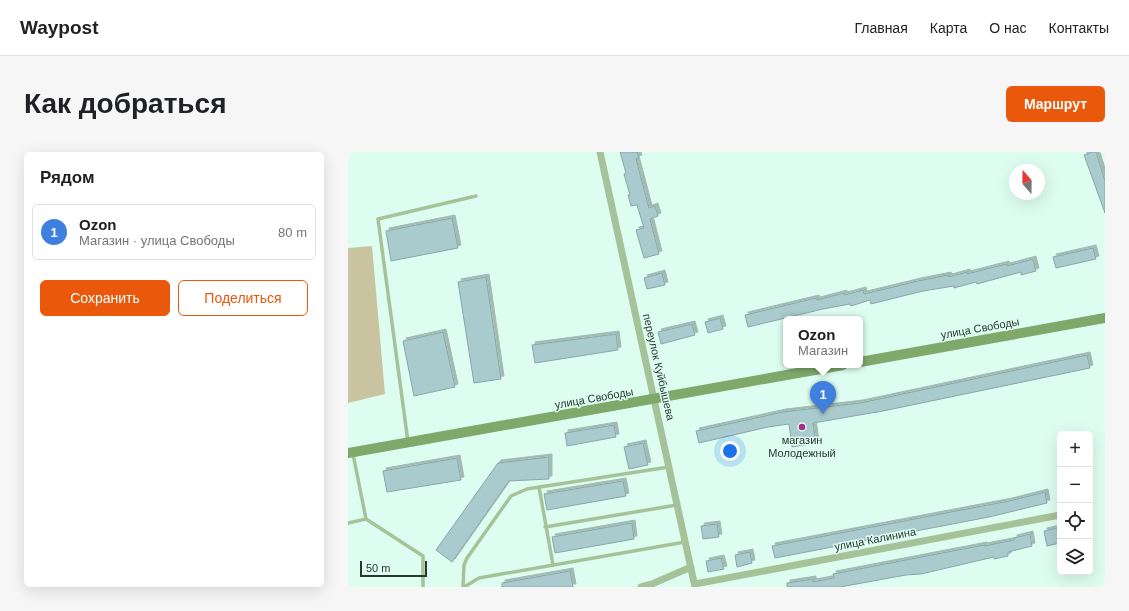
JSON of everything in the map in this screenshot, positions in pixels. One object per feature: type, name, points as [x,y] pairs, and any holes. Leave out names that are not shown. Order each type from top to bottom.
[{"type":"main road","name":"улица Свободы","points":[[863,361],[1105,318]]},
{"type":"main road","name":"улица Свободы","points":[[350,453],[826,368]]},
{"type":"street","name":"переулок Куйбышева","points":[[600,152],[695,585]]},
{"type":"street","name":"улица Калинина","points":[[695,585],[1057,516]]},
{"type":"street","points":[[641,587],[652,584],[691,567]]},
{"type":"lane","points":[[408,443],[378,219],[476,196]]},
{"type":"lane","points":[[350,453],[366,519],[423,556],[423,587]]},
{"type":"lane","points":[[463,587],[464,565],[467,558],[511,496],[527,489],[669,467]]},
{"type":"lane","points":[[539,487],[553,565]]},
{"type":"lane","points":[[545,527],[678,505]]},
{"type":"lane","points":[[348,523],[366,519]]},
{"type":"lane","points":[[463,587],[479,578],[686,542]]},
{"type":"shaded area","points":[[372,246],[385,394],[348,403],[348,248]]},
{"type":"building","points":[[620,152],[637,152],[639,158],[636,159],[649,208],[655,206],[658,216],[650,219],[659,254],[644,258],[636,230],[644,228],[637,205],[631,206],[628,195],[630,195],[624,174],[626,173]]},
{"type":"building","points":[[1096,152],[1105,181],[1105,213],[1084,155]]},
{"type":"building","points":[[452,218],[458,248],[391,261],[386,231]]},
{"type":"building","points":[[1093,248],[1096,259],[1056,268],[1053,257]]},
{"type":"building","points":[[1033,259],[1036,271],[1021,275],[1021,272],[977,284],[976,282],[954,288],[954,286],[923,291],[871,304],[870,300],[851,306],[850,304],[794,316],[783,316],[783,319],[748,327],[745,315],[816,298],[817,300],[863,290],[864,294],[948,275],[949,277],[967,272],[967,274],[1006,264],[1007,266]]},
{"type":"building","points":[[662,273],[665,285],[647,289],[644,278]]},
{"type":"building","points":[[486,277],[501,379],[474,383],[458,282]]},
{"type":"building","points":[[720,318],[723,329],[708,333],[705,322]]},
{"type":"building","points":[[692,324],[695,335],[661,344],[658,332]]},
{"type":"building","points":[[443,332],[455,387],[414,396],[403,341]]},
{"type":"building","points":[[616,334],[618,350],[535,363],[532,345]]},
{"type":"building","points":[[1087,355],[1090,368],[883,411],[813,423],[816,443],[792,447],[789,424],[768,427],[699,443],[696,431],[783,412],[860,403]]},
{"type":"building","points":[[614,425],[616,437],[567,446],[565,433]]},
{"type":"building","points":[[643,443],[648,465],[629,469],[624,447]]},
{"type":"building","points":[[549,457],[549,479],[509,481],[452,562],[436,550],[498,463]]},
{"type":"building","points":[[457,458],[461,480],[387,492],[383,471]]},
{"type":"building","points":[[623,481],[626,496],[547,510],[544,494]]},
{"type":"building","points":[[1045,492],[1047,503],[989,517],[775,558],[772,546],[1009,501]]},
{"type":"building","points":[[632,523],[634,539],[555,553],[552,537]]},
{"type":"building","points":[[717,524],[719,537],[703,539],[701,526]]},
{"type":"building","points":[[1057,528],[1057,544],[1047,546],[1044,531]]},
{"type":"building","points":[[1030,534],[1032,546],[1008,552],[1008,556],[994,559],[994,557],[921,574],[906,575],[840,587],[787,587],[787,583],[813,579],[813,582],[834,578],[833,574],[1014,540],[1014,538]]},
{"type":"building","points":[[750,552],[752,563],[737,567],[735,555]]},
{"type":"building","points":[[721,558],[724,569],[708,572],[706,561]]},
{"type":"building","points":[[570,571],[573,587],[502,587],[502,583]]},
{"type":"place","name":"Ozon","points":[[823,414]]},
{"type":"place","name":"магазин Молодежный","points":[[802,427]]}]
